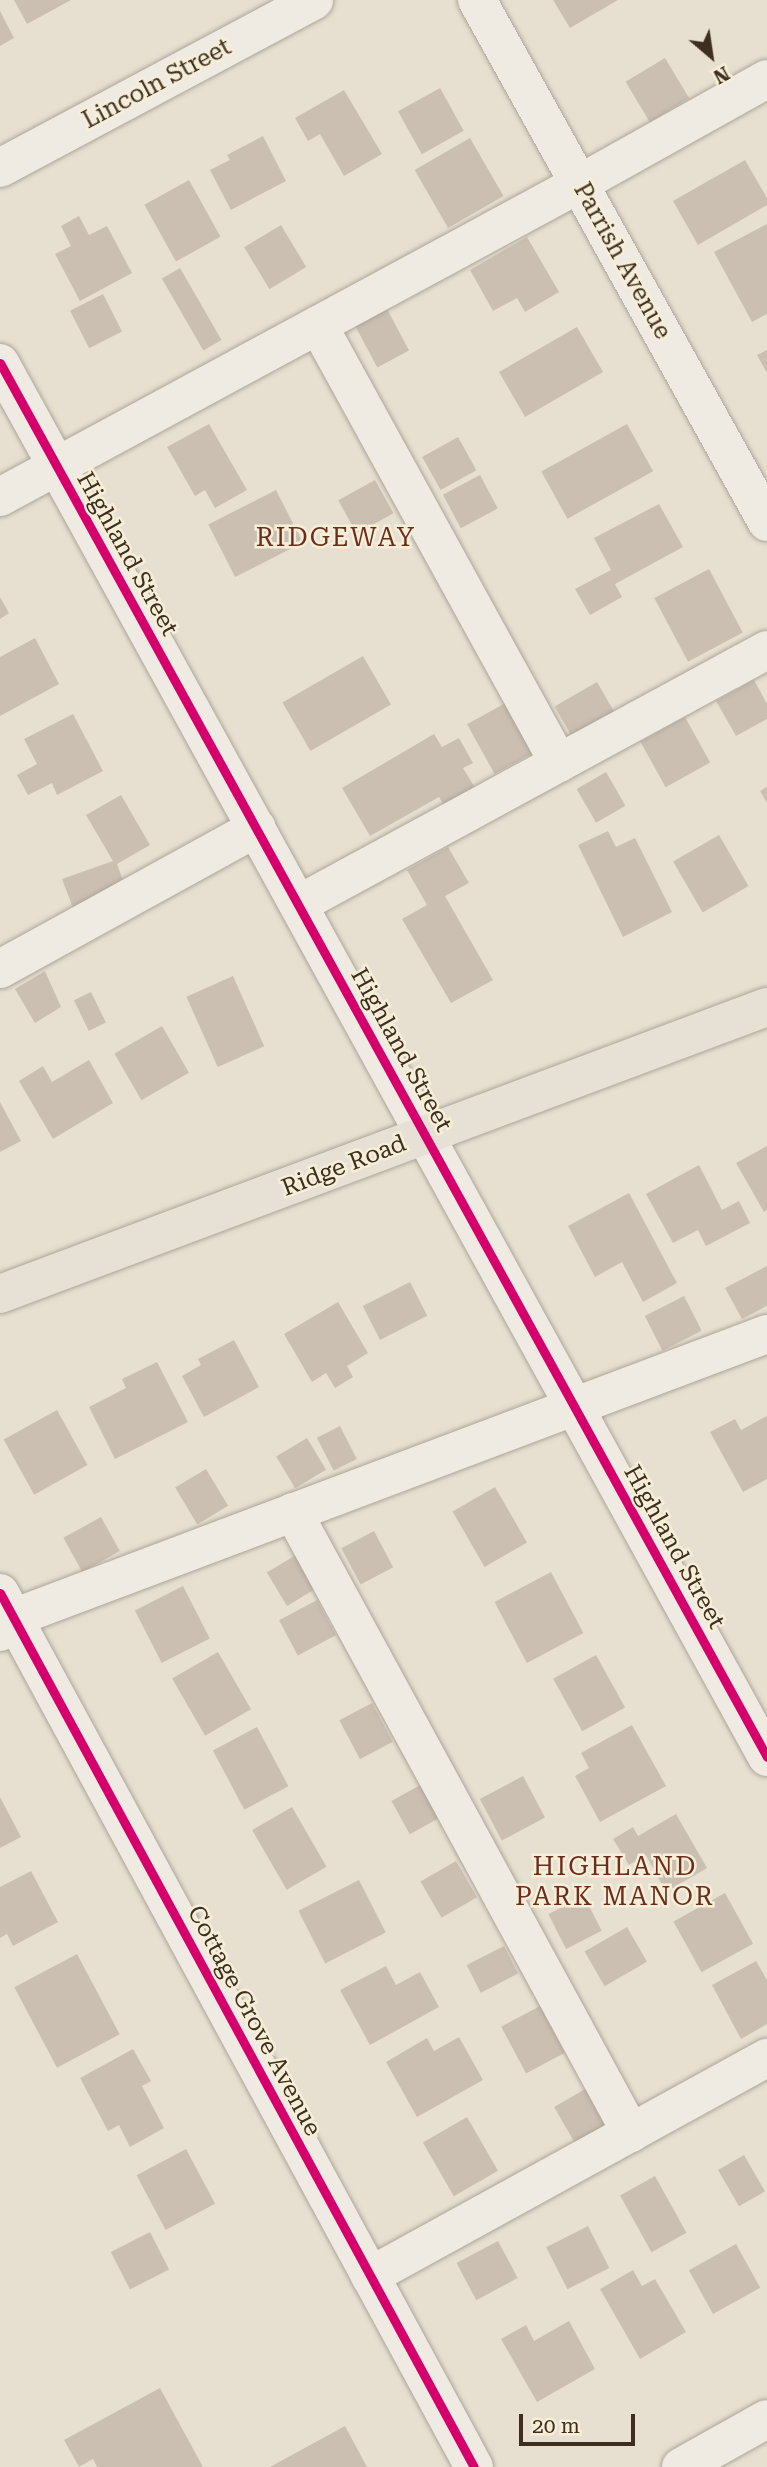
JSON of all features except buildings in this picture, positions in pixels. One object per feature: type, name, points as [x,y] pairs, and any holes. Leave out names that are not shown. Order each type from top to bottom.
[{"type":"main road","name":"Ridge Road","points":[[0,1294],[767,1007]]},
{"type":"street","name":"Lincoln Street","points":[[0,168],[314,0]]},
{"type":"street","name":"Parrish Avenue","points":[[477,0],[767,522]]},
{"type":"street","points":[[0,496],[579,184],[767,79]]},
{"type":"street","points":[[318,325],[559,763]]},
{"type":"street","name":"Highland Street","points":[[0,363],[767,1757]]},
{"type":"street","points":[[299,904],[767,650]]},
{"type":"street","points":[[0,969],[257,828]]},
{"type":"street","points":[[4,1614],[293,1512],[767,1334]]},
{"type":"street","points":[[293,1512],[631,2133]]},
{"type":"street","name":"Cottage Grove Avenue","points":[[4,1614],[474,2467]]},
{"type":"street","points":[[370,2276],[767,2058]]},
{"type":"street","points":[[681,2467],[767,2419]]},
{"type":"cycle path","points":[[0,363],[767,1757]]},
{"type":"cycle path","points":[[0,1593],[474,2467]]},
{"type":"district","name":"RIDGEWAY","points":[[336,538]]},
{"type":"district","name":"HIGHLAND PARK MANOR","points":[[615,1882]]}]
